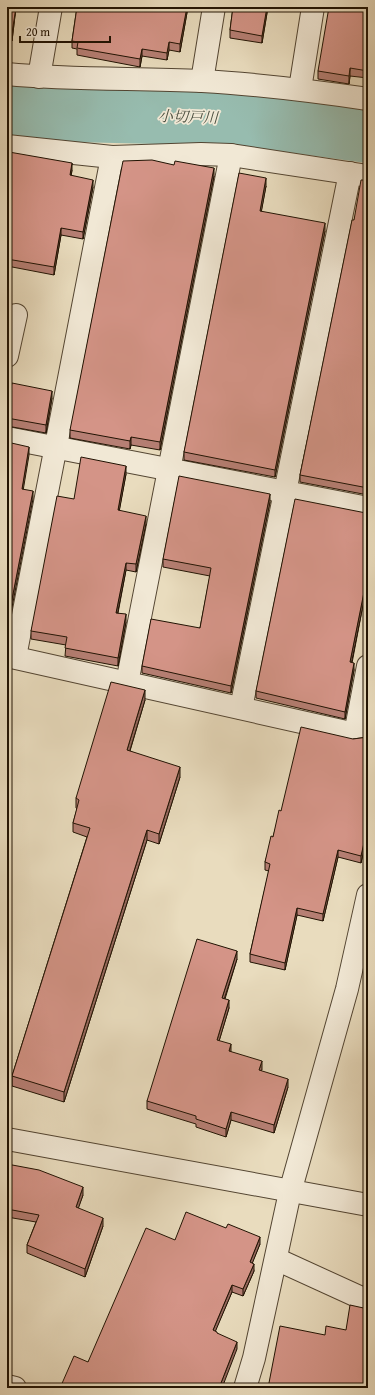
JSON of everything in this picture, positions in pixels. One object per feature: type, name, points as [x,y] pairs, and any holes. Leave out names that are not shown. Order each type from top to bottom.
[{"type":"street","points":[[39,77],[51,7]]},
{"type":"street","points":[[202,81],[214,7]]},
{"type":"street","points":[[300,89],[313,7]]},
{"type":"street","points":[[7,74],[39,77],[202,81],[300,89],[368,98]]},
{"type":"street","points":[[7,146],[112,158],[201,154],[231,156],[359,174],[285,492],[241,708]]},
{"type":"street","points":[[127,683],[231,156]]},
{"type":"street","points":[[112,158],[56,447],[11,657],[361,733],[368,666]]},
{"type":"street","points":[[7,356],[16,315]]},
{"type":"street","points":[[7,438],[368,508]]},
{"type":"street","points":[[245,1388],[254,1358],[290,1192],[347,988],[368,895]]},
{"type":"street","points":[[7,1139],[368,1206]]},
{"type":"street","points":[[276,1259],[368,1301]]},
{"type":"street","points":[[7,1386],[15,1388]]},
{"type":"building","points":[[7,7],[16,7],[12,33],[9,33],[7,48]]},
{"type":"building","points":[[77,7],[187,7],[180,44],[169,42],[167,53],[142,49],[140,59],[77,48],[78,42],[72,41]]},
{"type":"building","points":[[233,7],[267,7],[262,36],[230,30]]},
{"type":"building","points":[[329,7],[368,7],[368,71],[350,68],[349,76],[318,71]]},
{"type":"building","points":[[9,152],[72,163],[70,175],[93,180],[83,232],[61,228],[54,267],[7,259],[7,162]]},
{"type":"building","points":[[152,160],[174,165],[175,161],[214,168],[160,442],[131,437],[130,441],[70,430],[123,161]]},
{"type":"building","points":[[239,173],[266,178],[260,211],[325,223],[275,470],[184,452]]},
{"type":"building","points":[[361,180],[368,180],[368,488],[300,475],[352,220],[354,220]]},
{"type":"building","points":[[12,383],[52,391],[46,425],[7,418],[7,409]]},
{"type":"building","points":[[7,442],[29,447],[22,489],[33,491],[7,625]]},
{"type":"building","points":[[81,457],[126,466],[118,510],[146,516],[136,564],[126,563],[116,613],[126,614],[118,658],[65,648],[67,637],[31,631],[57,496],[74,499]]},
{"type":"building","points":[[179,476],[270,494],[231,686],[142,666],[151,619],[200,628],[211,568],[163,559]]},
{"type":"building","points":[[295,499],[368,513],[368,593],[364,592],[350,662],[354,663],[345,712],[256,691]]},
{"type":"building","points":[[111,682],[145,690],[127,750],[180,767],[159,834],[147,830],[64,1092],[12,1076],[90,828],[73,823],[79,800],[76,798]]},
{"type":"building","points":[[301,727],[353,739],[368,737],[368,825],[361,856],[338,850],[323,914],[297,908],[285,963],[250,954],[270,864],[265,862],[271,836],[273,837],[279,810],[281,811]]},
{"type":"building","points":[[197,939],[237,951],[222,998],[229,1000],[217,1040],[231,1044],[229,1051],[262,1061],[259,1070],[288,1079],[274,1125],[231,1112],[226,1129],[196,1119],[196,1116],[147,1101]]},
{"type":"building","points":[[7,1164],[39,1170],[83,1187],[76,1207],[103,1218],[85,1269],[27,1245],[39,1215],[7,1209]]},
{"type":"building","points":[[186,1212],[226,1228],[228,1224],[260,1237],[250,1262],[254,1264],[243,1289],[232,1285],[213,1330],[237,1342],[219,1388],[60,1388],[74,1356],[88,1362],[146,1228],[175,1240]]},
{"type":"building","points":[[350,1305],[368,1309],[368,1388],[268,1388],[280,1326],[325,1335],[326,1326],[346,1330]]},
{"type":"waterway","name":"小切戸川","points":[[7,112],[30,114],[242,119],[368,136]]}]
